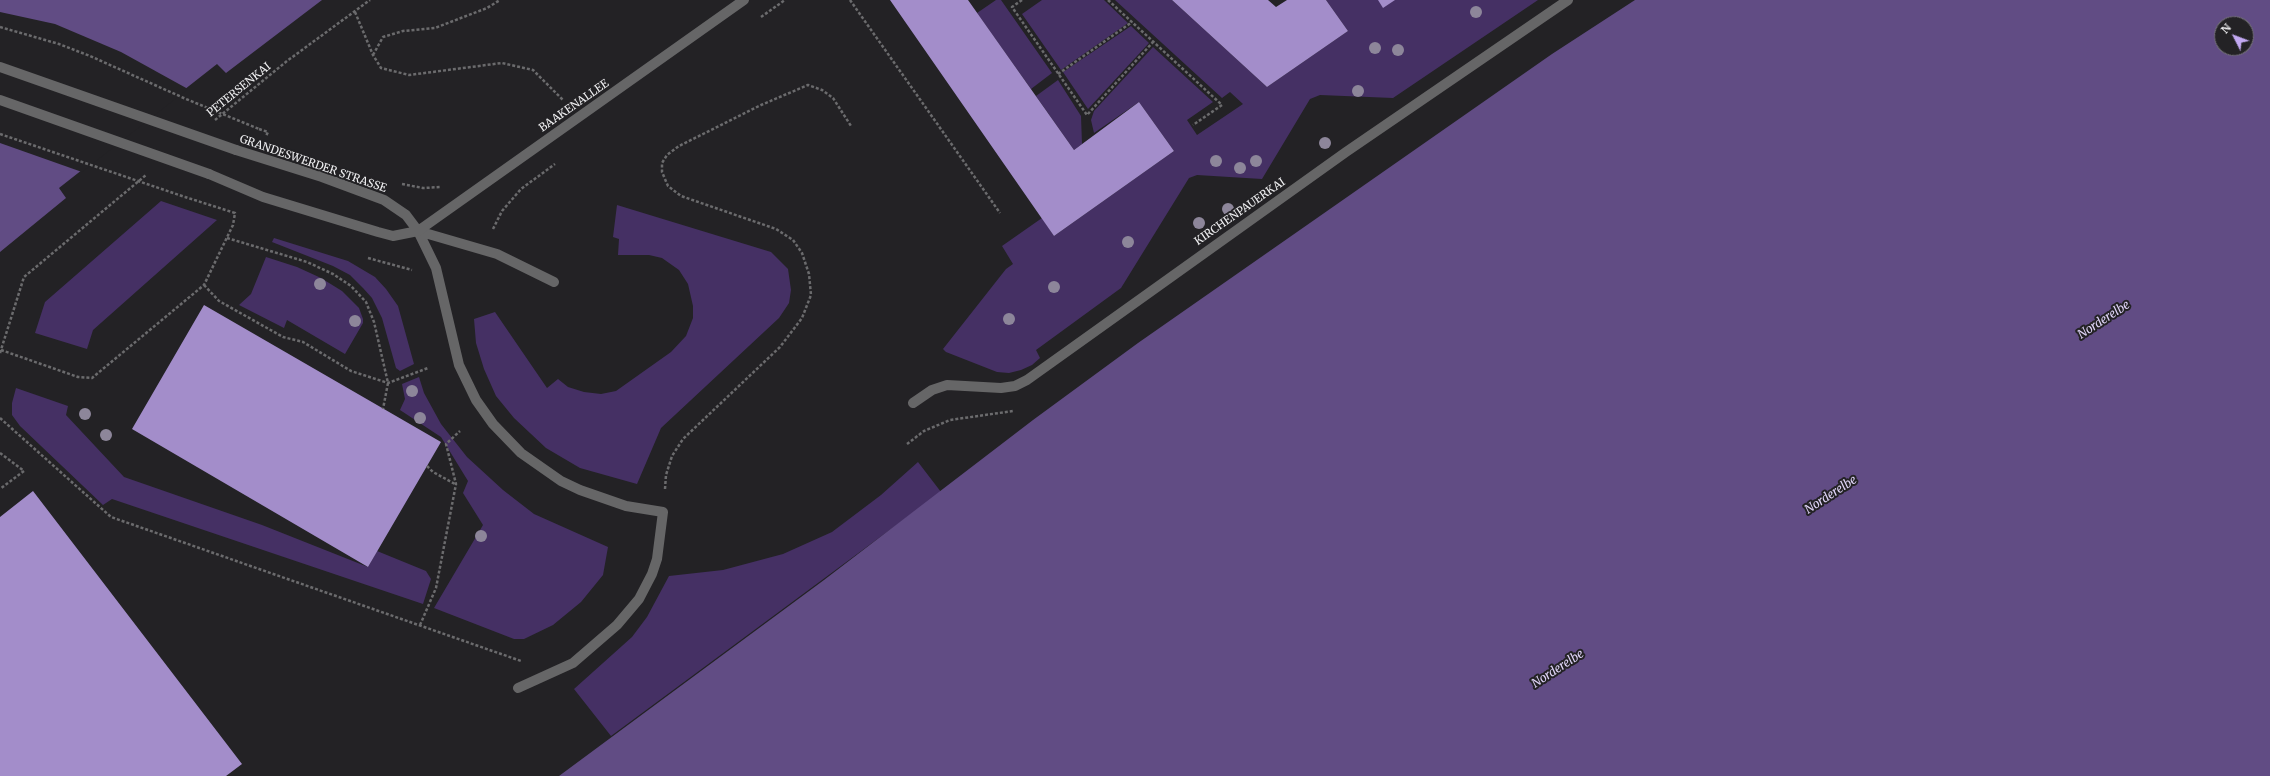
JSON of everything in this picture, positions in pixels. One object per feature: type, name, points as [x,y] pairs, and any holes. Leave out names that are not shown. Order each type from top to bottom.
[{"type":"street","name":"BAAKENALLEE","points":[[418,232],[744,0]]},
{"type":"street","name":"KIRCHENPAUERKAI","points":[[913,402],[932,390],[947,385],[1001,388],[1015,386],[1027,380],[1339,156],[1568,0]]},
{"type":"street","name":"GRANDESWERDER STRASSE","points":[[0,67],[236,150],[322,177],[384,200],[406,215],[418,232],[436,268],[459,364],[476,400],[506,439],[541,468],[580,490],[626,506],[663,512]]},
{"type":"street","points":[[0,100],[209,174],[263,197],[393,236],[418,232],[497,254],[554,282]]},
{"type":"street","points":[[518,688],[573,663],[617,625],[639,599],[652,574],[657,559],[663,512]]},
{"type":"path","name":"PETERSENKAI","points":[[213,121],[287,61],[370,0]]},
{"type":"path","points":[[373,55],[383,37],[403,31],[435,28],[487,8],[500,0]]},
{"type":"path","points":[[850,0],[1000,212]]},
{"type":"path","points":[[1022,0],[1012,7],[1087,115],[1154,42]]},
{"type":"path","points":[[1108,0],[1222,105],[1193,125]]},
{"type":"path","points":[[355,12],[373,55],[381,68],[409,75],[502,63],[533,70],[560,95],[575,119]]},
{"type":"path","points":[[1058,74],[1132,22]]},
{"type":"path","points":[[0,27],[59,44],[90,56],[186,99],[259,129]]},
{"type":"path","points":[[663,512],[666,475],[672,456],[683,439],[780,347],[802,318],[811,295],[809,274],[802,252],[793,240],[776,229],[681,196],[668,186],[662,172],[662,163],[667,155],[679,146],[761,105],[808,85],[822,90],[833,98],[851,126]]},
{"type":"path","points":[[0,134],[185,197],[235,213],[233,225],[228,238],[204,285],[92,378],[78,376],[0,351],[24,277],[121,195],[152,170]]},
{"type":"path","points":[[266,135],[273,138]]},
{"type":"path","points":[[398,183],[423,188],[442,187]]},
{"type":"path","points":[[228,238],[307,262],[333,274],[351,286],[366,302],[374,322],[388,382],[383,409]]},
{"type":"path","points":[[204,285],[219,301],[283,336],[303,342],[351,371],[388,382],[428,368]]},
{"type":"path","points":[[0,418],[111,517],[523,662]]},
{"type":"path","points":[[420,625],[436,588],[456,484],[446,444],[460,431]]},
{"type":"path","points":[[0,453],[24,471],[0,489]]},
{"type":"path","points":[[427,466],[433,472],[456,484]]},
{"type":"shaded area","points":[[996,0],[1001,0],[1052,73],[1031,89],[977,13]]},
{"type":"shaded area","points":[[1042,0],[1104,0],[1128,23],[1061,70],[1022,14]]},
{"type":"shaded area","points":[[1115,0],[1172,0],[1267,87],[1348,31],[1326,0],[1538,0],[1393,98],[1320,95],[1310,99],[1262,179],[1197,175],[1189,178],[1121,288],[1036,350],[1040,358],[1032,365],[1009,373],[997,372],[946,352],[943,349],[1006,269],[1013,264],[1002,246],[1042,218],[1054,236],[1174,151],[1139,102],[1094,133],[1091,120],[1094,111],[1153,47],[1213,102],[1187,120],[1197,135],[1243,104],[1230,92],[1222,98]]},
{"type":"shaded area","points":[[1131,26],[1149,43],[1088,109],[1063,72]]},
{"type":"shaded area","points":[[1058,80],[1081,116],[1082,144],[1074,150],[1036,96]]},
{"type":"shaded area","points":[[161,201],[217,220],[93,330],[87,349],[35,333],[45,302]]},
{"type":"shaded area","points":[[617,205],[771,252],[788,269],[791,290],[789,303],[779,318],[661,428],[637,484],[580,468],[546,448],[514,418],[496,396],[484,369],[476,343],[474,319],[495,312],[547,388],[558,379],[568,387],[584,392],[601,394],[616,391],[671,352],[686,336],[693,318],[693,306],[688,284],[679,270],[662,258],[649,255],[618,255],[619,239],[613,237]]},
{"type":"shaded area","points":[[274,238],[348,261],[375,277],[398,306],[414,364],[400,371],[396,368],[382,318],[372,298],[350,275],[333,266],[272,242]]},
{"type":"shaded area","points":[[266,257],[297,267],[321,278],[342,291],[359,308],[363,323],[345,354],[287,320],[284,328],[239,305],[251,294]]},
{"type":"shaded area","points":[[419,377],[424,393],[441,424],[467,457],[503,490],[534,514],[608,547],[603,575],[581,602],[553,625],[524,639],[514,639],[434,608],[483,525],[463,493],[468,481],[441,437],[400,410],[405,399],[402,384]]},
{"type":"shaded area","points":[[16,388],[68,406],[66,415],[124,477],[262,525],[368,567],[377,551],[426,571],[431,579],[423,604],[112,499],[103,505],[20,426],[12,415],[12,403]]},
{"type":"shaded area","points":[[918,462],[941,492],[611,736],[574,689],[632,637],[647,617],[669,576],[723,570],[783,554],[832,532],[881,495]]},
{"type":"water","points":[[0,0],[322,0],[226,73],[217,64],[59,188],[66,198],[0,252]]},
{"type":"water","name":"Norderelbe","points":[[1635,0],[2270,0],[2270,776],[559,776],[824,580],[1033,420],[1138,343],[1552,54]]},
{"type":"pier","points":[[0,12],[55,24],[121,52],[188,89],[82,172],[0,143]]},
{"type":"building","points":[[890,0],[968,0],[1074,150],[1139,102],[1174,151],[1054,236]]},
{"type":"building","points":[[1172,0],[1268,0],[1276,7],[1287,0],[1326,0],[1348,31],[1267,87]]},
{"type":"building","points":[[1378,0],[1395,0],[1383,8]]},
{"type":"building","points":[[204,305],[441,442],[368,567],[132,429]]},
{"type":"building","points":[[33,491],[242,764],[226,776],[0,776],[0,517]]}]
